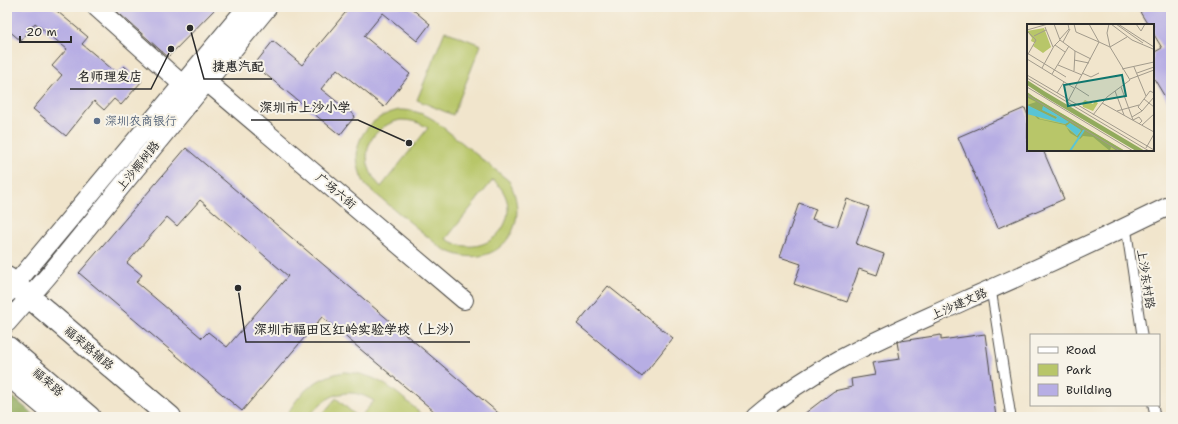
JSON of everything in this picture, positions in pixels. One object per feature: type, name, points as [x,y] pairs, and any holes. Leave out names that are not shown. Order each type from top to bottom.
[{"type":"street","points":[[96,7],[184,85]]},
{"type":"street","name":"上沙椰树路","points":[[7,323],[15,288],[247,7]]},
{"type":"street","name":"上沙椰树路","points":[[15,288],[207,82],[268,7]]},
{"type":"street","name":"广场六街","points":[[207,82],[464,300]]},
{"type":"street","name":"上沙建文路","points":[[755,417],[778,398],[838,359],[868,343],[991,289],[1171,205]]},
{"type":"street","name":"福荣路辅路","points":[[15,288],[170,417]]},
{"type":"street","name":"福荣路","points":[[7,347],[89,417]]},
{"type":"street","name":"福荣路","points":[[7,373],[59,417]]},
{"type":"lane","name":"上沙东村路","points":[[1126,227],[1142,334]]},
{"type":"lane","points":[[991,289],[1010,417]]},
{"type":"lane","points":[[1153,406],[1155,417]]},
{"type":"green space","points":[[445,31],[481,45],[453,115],[417,100]]},
{"type":"green space","points":[[399,110],[413,111],[434,120],[509,181],[516,200],[516,217],[512,232],[503,244],[490,253],[475,257],[458,255],[440,247],[366,186],[360,173],[357,161],[361,138],[375,121],[386,114]],"holes":[[[400,120],[408,120],[428,128],[381,187],[373,177],[369,167],[367,156],[368,147],[372,138],[379,130],[388,124]],[[493,180],[504,193],[508,206],[506,219],[500,231],[490,240],[477,246],[462,245],[446,239]]]},
{"type":"green space","points":[[344,372],[357,373],[379,381],[397,393],[425,417],[360,417],[374,401],[365,396],[347,393],[338,394],[322,403],[309,417],[286,417],[297,400],[309,387],[334,374]]},
{"type":"green space","points":[[7,392],[36,417],[7,417]]},
{"type":"green space","points":[[336,398],[354,414],[351,417],[320,417]]},
{"type":"building","points":[[13,7],[52,7],[88,37],[82,44],[118,74],[124,66],[142,81],[121,105],[114,99],[104,110],[94,101],[66,136],[33,109],[62,75],[52,66],[67,49],[35,23],[21,41],[7,29],[7,15]]},
{"type":"building","points":[[112,7],[217,7],[168,57]]},
{"type":"building","points":[[350,7],[410,7],[430,24],[417,41],[383,13],[364,36],[410,74],[384,107],[337,69],[321,89],[355,116],[340,135],[254,65],[273,41],[302,65]]},
{"type":"building","points":[[1150,7],[1171,7],[1171,107],[1154,79],[1154,52],[1162,48],[1154,35],[1154,24],[1147,24],[1140,12]]},
{"type":"building","points":[[1025,108],[1027,113],[1027,151],[1043,151],[1064,199],[998,228],[958,137]]},
{"type":"building","points":[[186,148],[503,417],[441,417],[322,317],[242,411],[79,273]],"holes":[[[200,200],[288,276],[227,347],[208,332],[202,338],[136,282],[142,275],[127,263],[167,217],[177,226]]]},
{"type":"building","points":[[847,199],[869,207],[856,244],[884,254],[877,275],[859,269],[847,302],[794,284],[801,264],[780,257],[799,203],[816,209],[812,219],[837,227]]},
{"type":"building","points":[[608,286],[673,338],[642,377],[577,324]]},
{"type":"building","points":[[985,334],[996,417],[800,417],[834,391],[852,387],[851,379],[875,375],[872,363],[900,359],[897,342],[941,335],[941,340]]},
{"type":"place","name":"捷惠汽配","points":[[190,28]]},
{"type":"place","name":"名师理发店","points":[[171,49]]},
{"type":"place","name":"深圳农商银行","points":[[97,121]]},
{"type":"place","name":"深圳市上沙小学","points":[[409,143]]},
{"type":"place","name":"深圳市福田区红岭实验学校（上沙）","points":[[238,288]]}]
